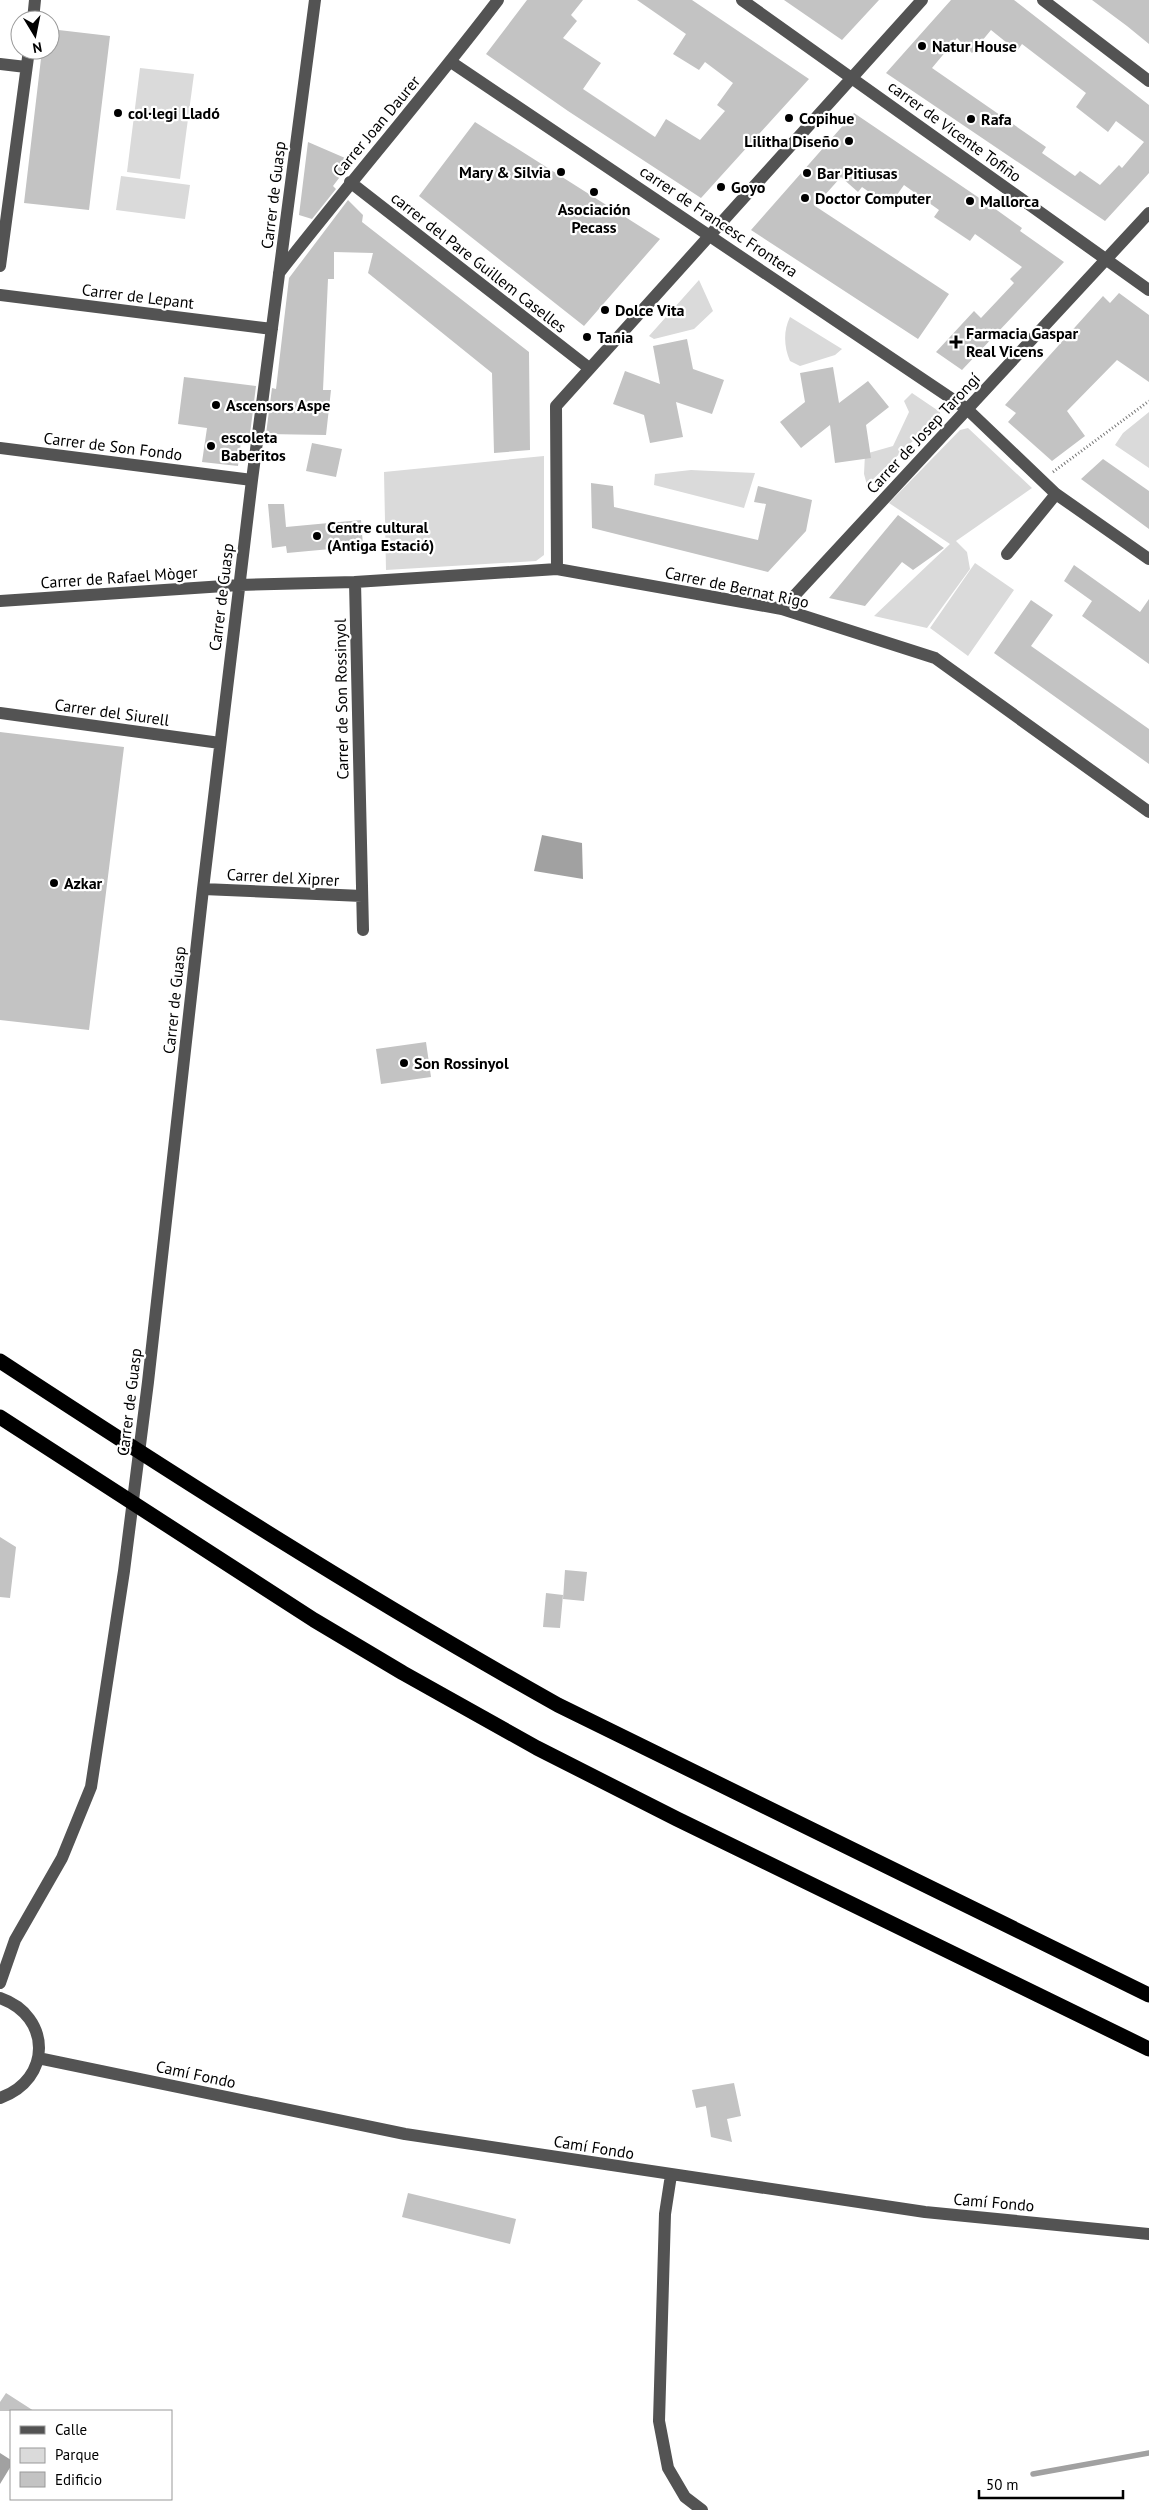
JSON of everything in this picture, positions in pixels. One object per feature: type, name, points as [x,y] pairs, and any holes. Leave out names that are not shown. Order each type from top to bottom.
[{"type":"highway","points":[[0,1361],[328,1572],[558,1705],[1149,1996]]},
{"type":"highway","points":[[0,1417],[314,1620],[403,1673],[537,1748],[677,1819],[1149,2049]]},
{"type":"street","name":"Carrer de Guasp","points":[[0,1983],[14,1940],[62,1858],[91,1787],[124,1571],[148,1382],[239,584],[315,0]]},
{"type":"street","name":"Carrer Joan Daurer","points":[[279,273],[350,182],[451,62],[498,0]]},
{"type":"street","name":"carrer de Vicente Tofiño","points":[[742,0],[1149,290]]},
{"type":"street","points":[[557,569],[556,406],[588,368],[922,0]]},
{"type":"street","points":[[1043,0],[1149,81]]},
{"type":"street","points":[[0,266],[27,60]]},
{"type":"street","name":"carrer de Francesc Frontera","points":[[451,62],[710,234],[968,409],[1056,494],[1149,559]]},
{"type":"street","points":[[0,64],[26,67]]},
{"type":"street","name":"carrer del Pare Guillem Caselles","points":[[350,182],[588,368]]},
{"type":"street","name":"Carrer de Josep Tarongí","points":[[782,609],[1149,213]]},
{"type":"street","name":"Carrer de Lepant","points":[[0,295],[272,330]]},
{"type":"street","name":"Carrer de Son Fondo","points":[[0,448],[252,480]]},
{"type":"street","points":[[1007,554],[1056,494]]},
{"type":"street","name":"Carrer de Bernat Rigo","points":[[355,582],[557,569],[782,609],[935,658],[1149,812]]},
{"type":"street","points":[[239,584],[355,582]]},
{"type":"street","name":"Carrer de Son Rossinyol","points":[[355,582],[363,930]]},
{"type":"street","name":"Carrer de Rafael Mòger","points":[[0,601],[239,584]]},
{"type":"street","name":"Carrer del Siurell","points":[[0,713],[220,743]]},
{"type":"street","name":"Carrer del Xiprer","points":[[203,889],[362,896]]},
{"type":"street","points":[[0,1998],[11,2002],[25,2012],[34,2025],[39,2041],[38,2058],[33,2073],[24,2085],[11,2094],[0,2098]]},
{"type":"street","name":"Camí Fondo","points":[[38,2058],[405,2134],[925,2212],[1149,2234]]},
{"type":"street","points":[[671,2175],[665,2214],[659,2421],[668,2468],[685,2497],[702,2510]]},
{"type":"path","points":[[1043,480],[1149,401]]},
{"type":"green space","points":[[140,68],[194,74],[180,179],[127,172]]},
{"type":"green space","points":[[121,176],[190,185],[185,219],[116,210]]},
{"type":"green space","points":[[699,280],[713,311],[694,329],[654,339],[649,336]]},
{"type":"green space","points":[[790,317],[842,349],[835,355],[800,366],[790,361],[785,339]]},
{"type":"green space","points":[[912,393],[940,412],[940,415],[867,485],[864,474],[865,454],[893,446],[909,412],[904,401]]},
{"type":"green space","points":[[1149,412],[1149,468],[1115,445],[1123,433]]},
{"type":"green space","points":[[968,428],[1032,488],[956,541],[967,552],[970,569],[927,628],[874,616],[950,544],[889,503],[960,430]]},
{"type":"green space","points":[[544,456],[544,555],[536,561],[386,570],[384,472]]},
{"type":"green space","points":[[691,470],[755,473],[744,508],[654,485],[655,474]]},
{"type":"green space","points":[[975,563],[1014,590],[968,656],[930,628]]},
{"type":"shaded area","points":[[542,835],[582,843],[583,879],[534,871]]},
{"type":"shaded area","points":[[0,2453],[10,2459],[10,2468],[0,2484]]},
{"type":"building","points":[[527,0],[583,0],[571,15],[577,21],[563,38],[601,63],[583,89],[655,137],[666,119],[700,140],[725,111],[717,105],[733,83],[705,62],[699,70],[673,54],[686,34],[637,0],[692,0],[809,79],[701,198],[568,111],[486,54]]},
{"type":"building","points":[[784,0],[879,0],[842,40]]},
{"type":"building","points":[[951,0],[1014,0],[1149,105],[1149,173],[1105,221],[886,73]],"holes":[[[991,30],[1017,51],[1022,44],[1086,93],[1076,107],[1108,132],[1116,121],[1144,142],[1122,168],[1119,165],[1100,185],[1080,171],[1075,176],[1042,153],[1046,147],[932,68],[957,38],[972,53]]]},
{"type":"building","points":[[1092,0],[1149,0],[1149,44],[1127,26]]},
{"type":"building","points":[[60,30],[110,36],[89,210],[24,203],[41,60],[60,60]]},
{"type":"building","points":[[854,113],[994,208],[1022,228],[1020,231],[1064,262],[962,370],[936,352],[974,311],[981,318],[1014,283],[1010,279],[1022,267],[975,234],[970,241],[934,217],[939,210],[904,185],[889,206],[862,187],[858,192],[841,177],[815,206],[949,294],[918,339],[751,230]]},
{"type":"building","points":[[475,122],[660,239],[584,326],[419,196]]},
{"type":"building","points":[[308,142],[352,161],[333,186],[336,189],[312,219],[299,215]]},
{"type":"building","points":[[348,200],[363,215],[362,222],[529,352],[530,450],[494,453],[492,373],[368,273],[373,253],[334,252],[334,279],[328,279],[323,390],[331,390],[326,435],[266,434],[272,388],[276,389],[289,278]]},
{"type":"building","points":[[1119,293],[1149,315],[1149,382],[1117,360],[1067,411],[1085,436],[1052,461],[1008,422],[1016,413],[1005,405],[1103,296],[1110,303]]},
{"type":"building","points":[[687,339],[693,369],[724,380],[712,414],[676,402],[683,437],[650,443],[644,415],[613,404],[625,371],[660,384],[653,346]]},
{"type":"building","points":[[833,367],[839,403],[868,381],[889,407],[866,425],[871,458],[835,463],[830,425],[801,448],[780,422],[805,402],[800,373]]},
{"type":"building","name":"Ascensors Aspe","points":[[184,377],[256,386],[250,434],[242,433],[238,466],[202,462],[207,428],[178,424]]},
{"type":"building","points":[[312,443],[342,449],[336,477],[306,471]]},
{"type":"building","points":[[1103,459],[1149,491],[1149,529],[1081,479]]},
{"type":"building","points":[[591,483],[613,486],[614,507],[758,540],[766,504],[754,502],[758,486],[812,500],[806,531],[768,572],[592,528]]},
{"type":"building","name":"Centre cultural (Antiga Estació)","points":[[268,504],[284,504],[286,527],[361,520],[363,546],[287,553],[286,546],[272,548]]},
{"type":"building","points":[[898,515],[944,548],[913,570],[902,562],[865,606],[829,598]]},
{"type":"building","points":[[1074,565],[1140,612],[1149,599],[1149,664],[1082,616],[1092,601],[1064,581]]},
{"type":"building","points":[[1031,600],[1053,615],[1031,646],[1149,729],[1149,764],[994,653]]},
{"type":"building","name":"Azkar","points":[[0,732],[124,747],[89,1030],[0,1020]]},
{"type":"building","name":"Son Rossinyol","points":[[426,1042],[431,1077],[381,1084],[376,1049]]},
{"type":"building","points":[[0,1537],[16,1547],[10,1598],[0,1597]]},
{"type":"building","points":[[565,1570],[587,1572],[584,1601],[563,1599]]},
{"type":"building","points":[[546,1593],[563,1595],[560,1628],[543,1627]]},
{"type":"building","points":[[734,2083],[741,2116],[727,2119],[732,2142],[711,2137],[706,2106],[696,2108],[692,2090]]},
{"type":"building","points":[[408,2193],[516,2219],[510,2244],[402,2217]]},
{"type":"building","points":[[6,2393],[32,2410],[0,2411],[0,2402]]},
{"type":"waterway","points":[[1033,2474],[1149,2453]]},
{"type":"place","name":"Natur House","points":[[922,46]]},
{"type":"place","name":"col·legi Lladó","points":[[118,113]]},
{"type":"place","name":"Copihue","points":[[789,118]]},
{"type":"place","name":"Rafa","points":[[971,119]]},
{"type":"place","name":"Lilitha Diseño","points":[[849,141]]},
{"type":"place","name":"Mary & Silvia","points":[[561,172]]},
{"type":"place","name":"Bar Pitiusas","points":[[807,173]]},
{"type":"place","name":"Goyo","points":[[721,187]]},
{"type":"place","name":"Asociación Pecass","points":[[594,192]]},
{"type":"place","name":"Doctor Computer","points":[[805,198]]},
{"type":"place","name":"Mallorca","points":[[970,201]]},
{"type":"place","name":"Dolce Vita","points":[[605,310]]},
{"type":"place","name":"Tania","points":[[587,337]]},
{"type":"place","name":"Farmacia Gaspar Real Vicens","points":[[956,342]]},
{"type":"place","name":"Ascensors Aspe","points":[[216,405]]},
{"type":"place","name":"escoleta Baberitos","points":[[211,446]]},
{"type":"place","name":"Centre cultural (Antiga Estació)","points":[[317,536]]},
{"type":"place","name":"Azkar","points":[[54,883]]},
{"type":"place","name":"Son Rossinyol","points":[[404,1063]]}]
